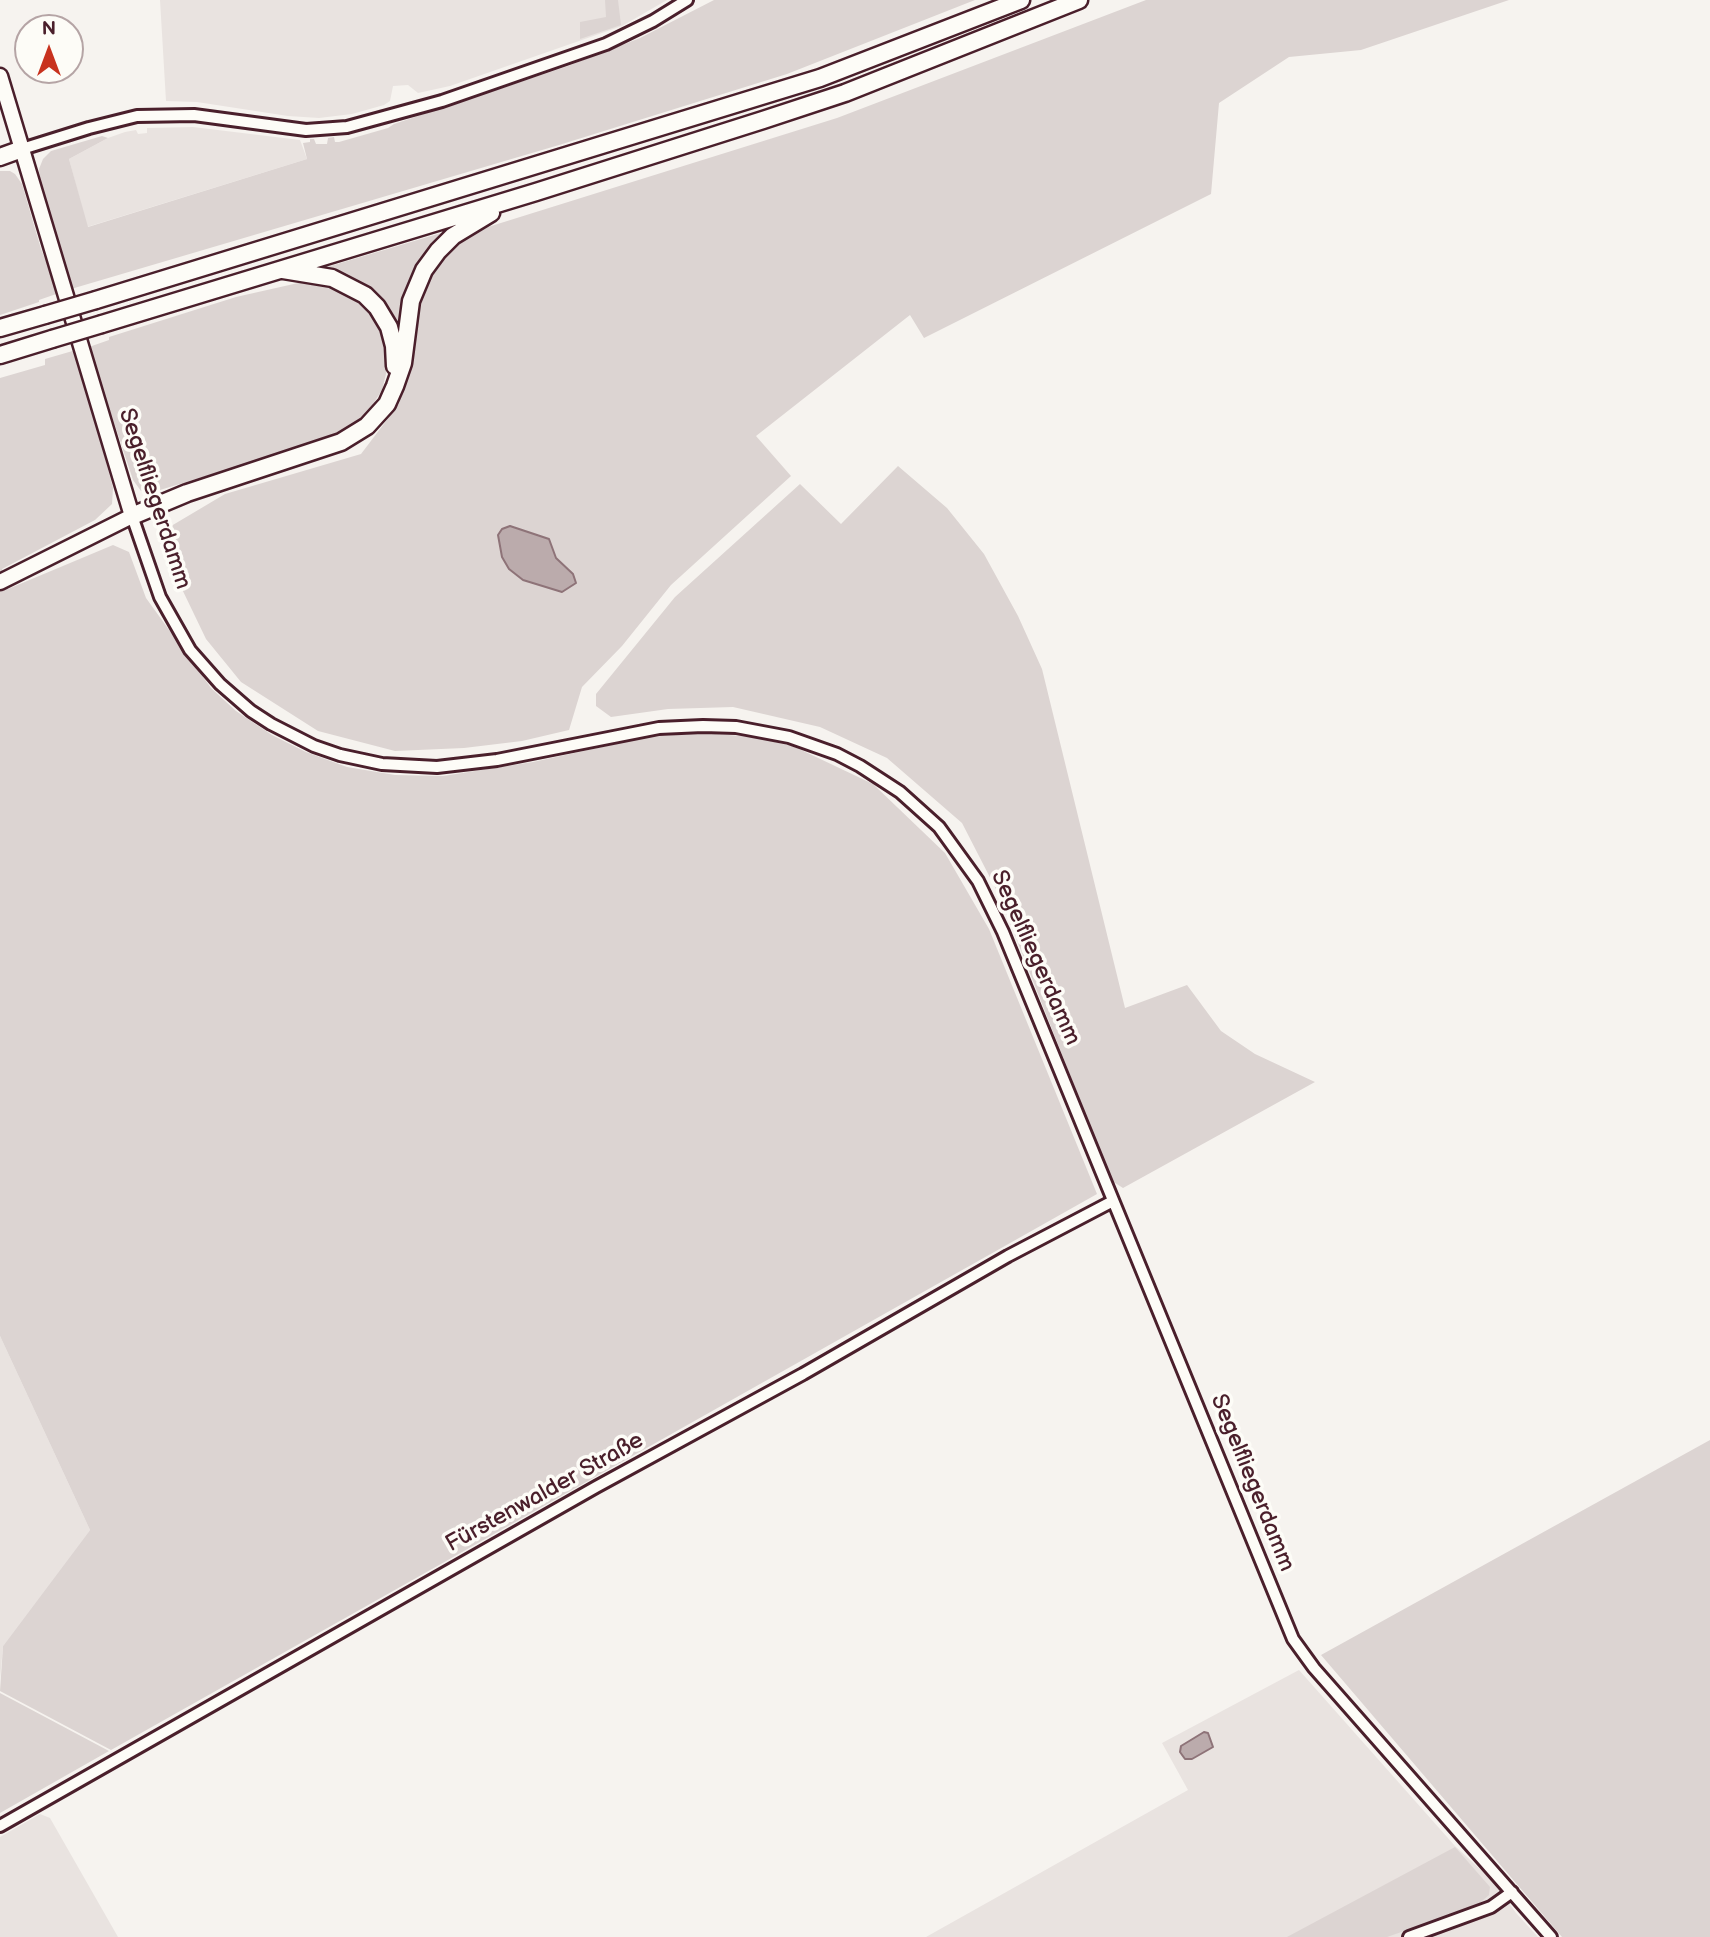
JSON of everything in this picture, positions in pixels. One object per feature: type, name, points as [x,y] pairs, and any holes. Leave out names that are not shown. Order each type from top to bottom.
[{"type":"highway","points":[[0,328],[820,78],[1021,0]]},
{"type":"highway","points":[[0,355],[536,192],[845,93],[1079,0]]},
{"type":"highway","points":[[0,157],[22,149]]},
{"type":"highway","points":[[132,516],[187,493],[341,442],[367,426],[377,417],[395,386],[403,363],[411,301],[419,279],[431,260],[453,236],[536,192]]},
{"type":"highway","points":[[278,269],[332,278],[354,287],[372,301],[384,317],[392,337],[395,386]]},
{"type":"main road","name":"Segelfliegerdamm","points":[[0,76],[132,516]]},
{"type":"main road","points":[[0,582],[132,516]]},
{"type":"street","points":[[22,149],[137,116],[194,114],[306,130],[347,127],[442,101],[606,44],[653,21],[687,0]]},
{"type":"street","name":"Segelfliegerdamm","points":[[132,516],[160,597],[190,650],[220,684],[251,711],[314,746],[382,764],[437,767],[497,760],[659,728],[736,727],[766,731],[813,744],[860,766],[900,792],[939,827],[968,865],[988,898],[1293,1640],[1314,1668],[1551,1937]]},
{"type":"street","name":"Fürstenwalder Straße","points":[[0,1826],[596,1487],[803,1374],[1008,1256],[1113,1201]]},
{"type":"street","points":[[1409,1937],[1491,1907],[1513,1892]]},
{"type":"shaded area","points":[[160,0],[667,0],[622,26],[450,86],[418,93],[408,85],[393,86],[390,101],[384,105],[352,114],[319,118],[197,102],[166,101]]},
{"type":"shaded area","points":[[605,0],[618,0],[621,25],[580,39],[580,22],[606,17]]},
{"type":"shaded area","points":[[714,0],[975,0],[787,74],[559,145],[71,289],[40,180],[39,169],[43,159],[51,151],[102,136],[108,138],[69,159],[88,227],[307,159],[303,143],[310,142],[310,139],[314,139],[316,144],[327,144],[328,138],[334,137],[335,142],[339,142],[388,128],[568,66],[640,38]]},
{"type":"shaded area","points":[[1146,0],[1509,0],[1361,50],[1289,57],[1219,103],[1211,194],[924,338],[910,315],[756,436],[791,476],[671,585],[622,646],[582,687],[569,730],[522,741],[464,748],[395,751],[318,731],[241,682],[206,639],[156,535],[225,494],[361,454],[399,404],[424,288],[450,249],[488,227],[837,118]],"holes":[[[510,526],[549,539],[556,558],[573,574]]]},
{"type":"shaded area","points":[[193,127],[300,140],[307,159],[87,227],[69,159],[125,132],[136,130],[138,134],[147,133],[147,128]]},
{"type":"shaded area","points":[[0,171],[10,171],[22,184],[41,249],[59,293],[0,315]]},
{"type":"shaded area","points":[[451,230],[444,237],[400,350],[387,315],[317,270]]},
{"type":"shaded area","points":[[307,281],[321,282],[351,293],[367,306],[386,339],[387,370],[382,390],[368,412],[349,429],[334,437],[160,490],[149,493],[141,491],[133,480],[89,347],[109,340],[109,337],[236,297]]},
{"type":"shaded area","points":[[76,350],[113,488],[112,504],[95,520],[2,569],[8,589],[113,545],[129,552],[146,598],[211,688],[236,711],[272,735],[306,752],[347,767],[395,775],[443,776],[533,762],[648,737],[702,733],[755,737],[795,747],[873,784],[945,853],[989,929],[1097,1194],[111,1750],[0,1691],[3,1646],[90,1530],[0,1336],[0,378],[45,365],[45,359]]},
{"type":"shaded area","points":[[898,466],[947,508],[984,554],[1018,616],[1042,669],[1125,1008],[1187,985],[1221,1031],[1255,1054],[1315,1082],[1123,1188],[1112,1181],[999,895],[962,823],[887,758],[820,727],[733,707],[668,709],[611,717],[596,706],[596,694],[675,597],[800,484],[841,524]]},
{"type":"shaded area","points":[[510,526],[549,539],[556,558],[573,574],[576,583],[562,592],[523,580],[509,569],[502,557],[498,535],[502,529]]},
{"type":"shaded area","points":[[0,1336],[90,1530],[3,1646],[0,1680]]},
{"type":"shaded area","points":[[1710,1440],[1710,1937],[1562,1937],[1321,1655]]},
{"type":"shaded area","points":[[1299,1670],[1455,1846],[1494,1882],[1516,1913],[1538,1937],[926,1937],[1188,1790],[1162,1743]]},
{"type":"shaded area","points":[[0,1693],[109,1751],[0,1813]]},
{"type":"shaded area","points":[[1204,1732],[1208,1733],[1213,1747],[1192,1759],[1185,1759],[1180,1752],[1181,1746]]},
{"type":"shaded area","points":[[40,1814],[50,1818],[118,1937],[0,1937],[0,1837]]},
{"type":"shaded area","points":[[1455,1847],[1490,1887],[1489,1895],[1476,1906],[1387,1937],[1287,1937]]}]
